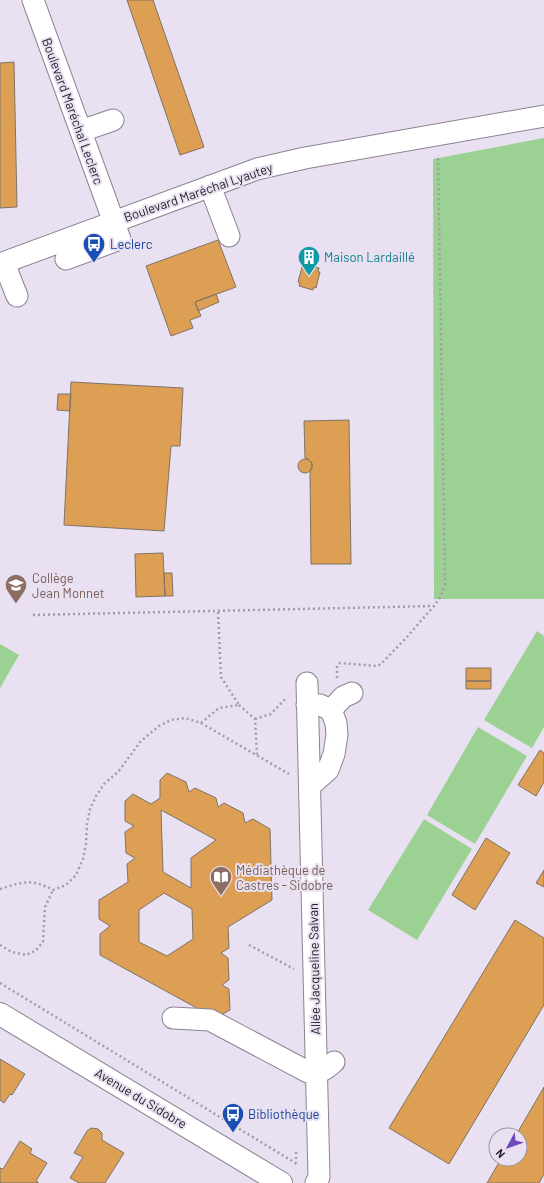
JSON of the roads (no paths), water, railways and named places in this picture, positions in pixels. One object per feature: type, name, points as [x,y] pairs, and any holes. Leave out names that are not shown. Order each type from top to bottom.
[{"type":"main road","name":"Avenue du Sidobre","points":[[0,1014],[281,1183]]},
{"type":"street","name":"Boulevard Maréchal Leclerc","points":[[32,0],[117,230]]},
{"type":"street","name":"Boulevard Maréchal Lyautey","points":[[2,263],[117,230],[210,186],[257,169],[305,158],[544,116]]},
{"type":"street","points":[[80,131],[113,120]]},
{"type":"street","points":[[210,186],[229,236]]},
{"type":"street","points":[[66,259],[117,230]]},
{"type":"street","points":[[2,263],[16,296]]},
{"type":"street","name":"Allée Jacqueline Salvan","points":[[308,683],[307,705],[310,786],[321,980],[316,1073],[318,1180]]},
{"type":"street","points":[[331,710],[343,697],[345,687]]},
{"type":"street","points":[[307,705],[320,704],[331,710],[336,723],[337,735],[334,754],[328,770],[310,786]]},
{"type":"street","points":[[173,1018],[210,1020],[308,1072],[316,1073],[326,1070],[334,1062]]},
{"type":"place","name":"Leclerc","points":[[94,264]]},
{"type":"place","name":"Maison Lardaillé","points":[[309,276]]},
{"type":"place","name":"Collège Jean Monnet","points":[[16,604]]},
{"type":"place","name":"Médiathèque de Castres - Sidobre","points":[[221,896]]},
{"type":"place","name":"Bibliothèque","points":[[233,1134]]}]
